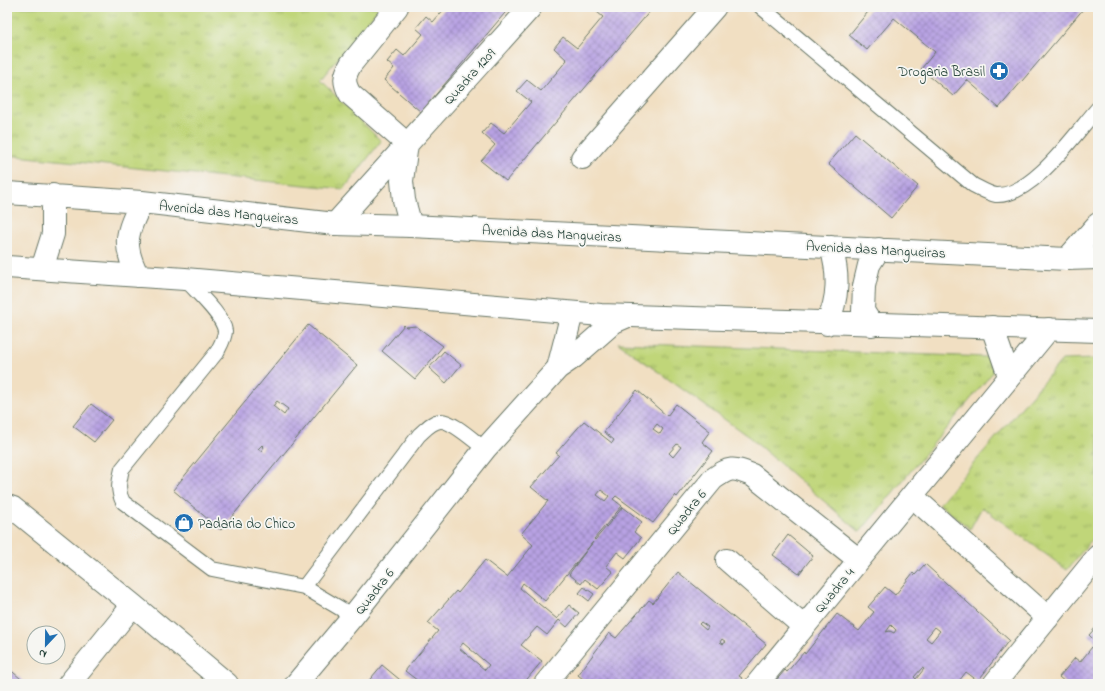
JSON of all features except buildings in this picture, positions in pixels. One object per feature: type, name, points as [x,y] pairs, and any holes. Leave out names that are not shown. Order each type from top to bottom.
[{"type":"street","points":[[397,7],[351,64],[345,74],[344,84],[350,94],[407,144],[402,181],[404,200],[411,226]]},
{"type":"street","name":"Quadra 1209","points":[[335,224],[531,7]]},
{"type":"street","points":[[582,158],[715,7]]},
{"type":"street","name":"Avenida das Mangueiras","points":[[7,193],[142,202],[335,224],[411,226],[1067,259],[1098,258]]},
{"type":"street","points":[[42,269],[53,234],[53,195]]},
{"type":"street","points":[[138,276],[129,259],[128,238],[133,219],[142,202]]},
{"type":"street","points":[[1067,259],[1098,224]]},
{"type":"street","points":[[827,324],[834,309],[837,292],[837,266],[831,247]]},
{"type":"street","points":[[872,325],[863,311],[864,286],[869,266],[879,249]]},
{"type":"street","points":[[7,267],[185,279],[572,313],[827,324],[1049,329],[1098,332]]},
{"type":"street","name":"Quadra 6","points":[[558,368],[572,313]]},
{"type":"street","name":"Quadra 6","points":[[296,684],[353,616],[485,449],[558,368],[574,357],[614,322],[628,316]]},
{"type":"street","points":[[992,328],[1009,376]]},
{"type":"street","name":"Quadra 4","points":[[757,684],[1049,329]]},
{"type":"street","name":"Quadra 6","points":[[545,684],[713,479],[727,469],[735,468],[752,475],[859,560]]},
{"type":"street","points":[[912,496],[1048,618]]},
{"type":"street","points":[[7,506],[14,508],[134,605],[227,684]]},
{"type":"street","points":[[994,684],[1098,556]]},
{"type":"street","points":[[728,560],[804,627]]},
{"type":"street","points":[[69,684],[134,605]]},
{"type":"lane","points":[[761,7],[973,185],[995,195],[1021,190],[1037,178],[1098,108]]},
{"type":"lane","points":[[185,279],[219,317],[225,331],[223,340],[218,352],[122,469],[118,486],[119,494],[123,502],[212,569],[304,587],[353,616]]},
{"type":"lane","points":[[304,587],[419,435],[431,424],[440,421],[449,422],[485,449]]},
{"type":"green space","points":[[7,7],[380,7],[320,80],[381,141],[344,189],[7,155]]},
{"type":"green space","points":[[618,343],[987,357],[994,371],[860,532],[749,437]]},
{"type":"green space","points":[[1098,359],[1098,532],[1067,570],[982,507],[970,529],[939,504],[1062,360]]},
{"type":"place","name":"Drogaria Brasil","points":[[999,71]]},
{"type":"place","name":"Padaria do Chico","points":[[184,523]]}]
